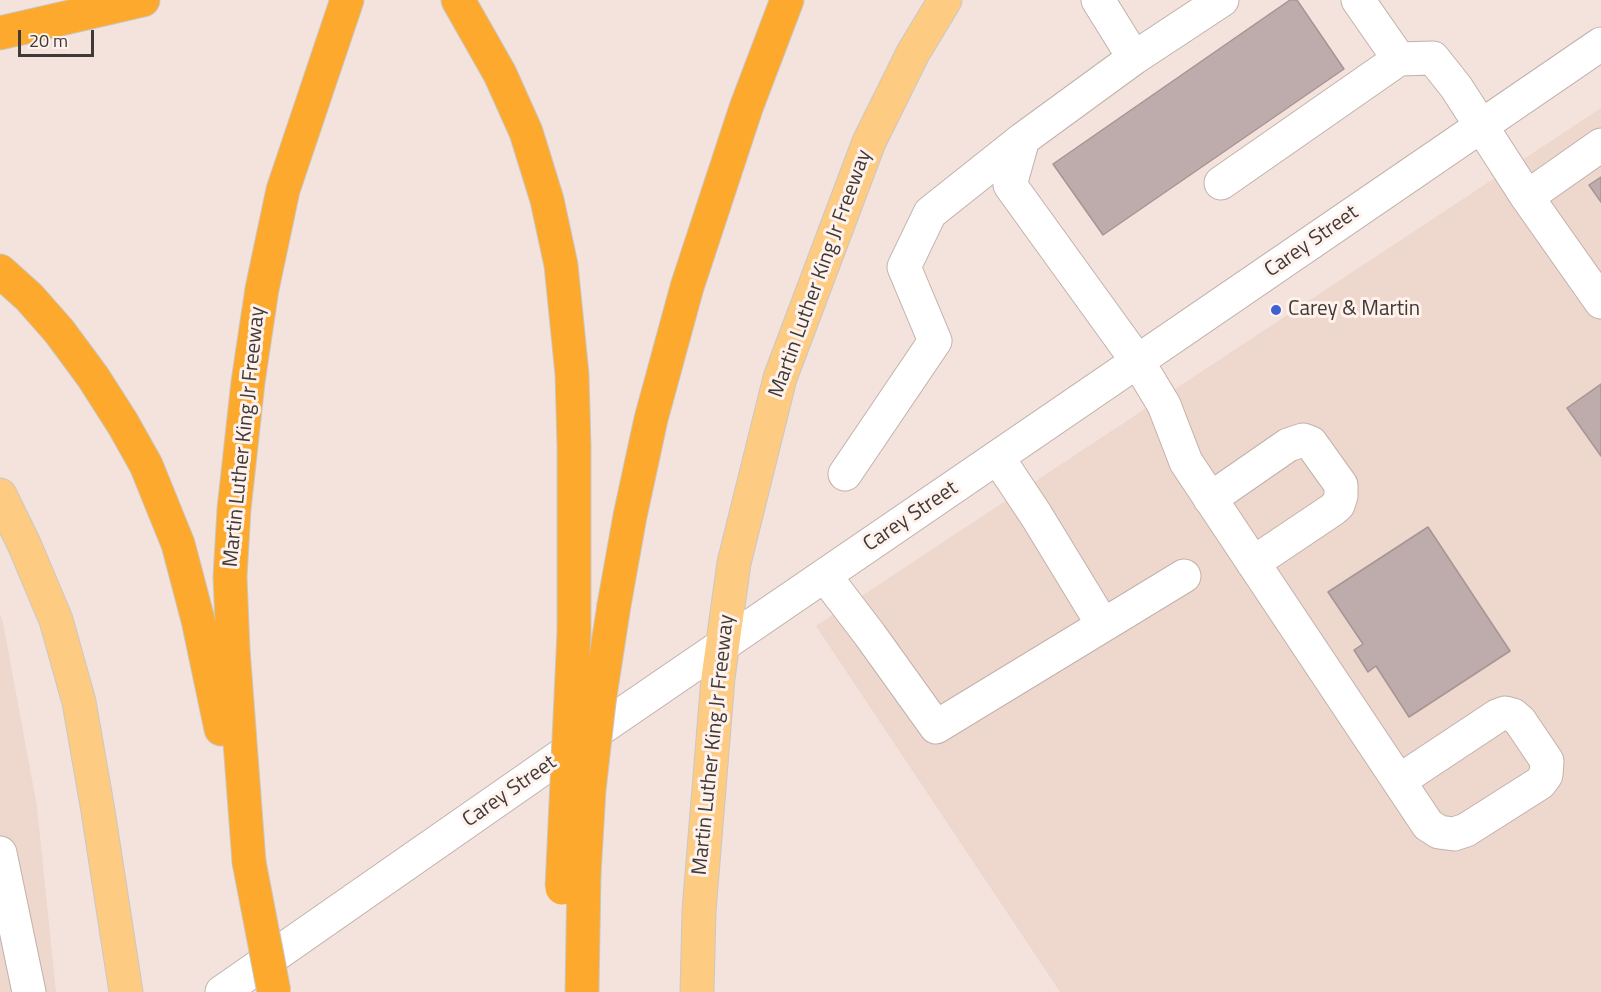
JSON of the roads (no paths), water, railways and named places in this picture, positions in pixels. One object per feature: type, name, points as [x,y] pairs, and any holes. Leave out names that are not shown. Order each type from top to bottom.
[{"type":"highway","points":[[0,33],[143,0]]},
{"type":"highway","name":"Martin Luther King Jr Freeway","points":[[274,992],[249,862],[230,577],[235,497],[248,382],[262,289],[283,190],[347,0]]},
{"type":"highway","points":[[559,992],[614,605],[651,419],[684,298],[720,182],[788,0]]},
{"type":"highway","points":[[462,5],[500,74],[526,132],[548,200],[561,265],[572,374],[574,446],[573,881],[582,992]]},
{"type":"highway","points":[[0,271],[29,297],[59,331],[93,377],[129,434],[160,496],[178,544],[198,620],[249,862]]},
{"type":"main road","name":"Martin Luther King Jr Freeway","points":[[697,992],[699,911],[718,678],[734,562],[780,378],[869,142],[913,53],[945,0]]},
{"type":"main road","points":[[0,495],[24,544],[56,620],[78,702],[98,811],[126,992]]},
{"type":"street","points":[[1098,0],[1134,58]]},
{"type":"street","points":[[845,474],[935,341],[904,267],[930,213],[1023,139],[1134,58],[1222,0]]},
{"type":"street","points":[[1358,0],[1399,59]]},
{"type":"street","name":"Carey Street","points":[[222,992],[565,753],[1601,44]]},
{"type":"street","points":[[1221,183],[1399,59],[1433,58],[1456,87],[1527,196],[1601,302]]},
{"type":"street","points":[[1023,139],[1010,185],[1138,362],[1164,405],[1186,462],[1399,781]]},
{"type":"street","points":[[1527,196],[1601,145]]},
{"type":"street","points":[[1210,499],[1288,446],[1303,440],[1311,443],[1341,485],[1338,505],[1253,563]]},
{"type":"street","points":[[998,458],[1036,515],[1103,625]]},
{"type":"street","points":[[825,576],[936,727],[1184,576]]},
{"type":"street","points":[[0,853],[29,992]]},
{"type":"place","name":"Carey & Martin","points":[[1276,310]]}]
